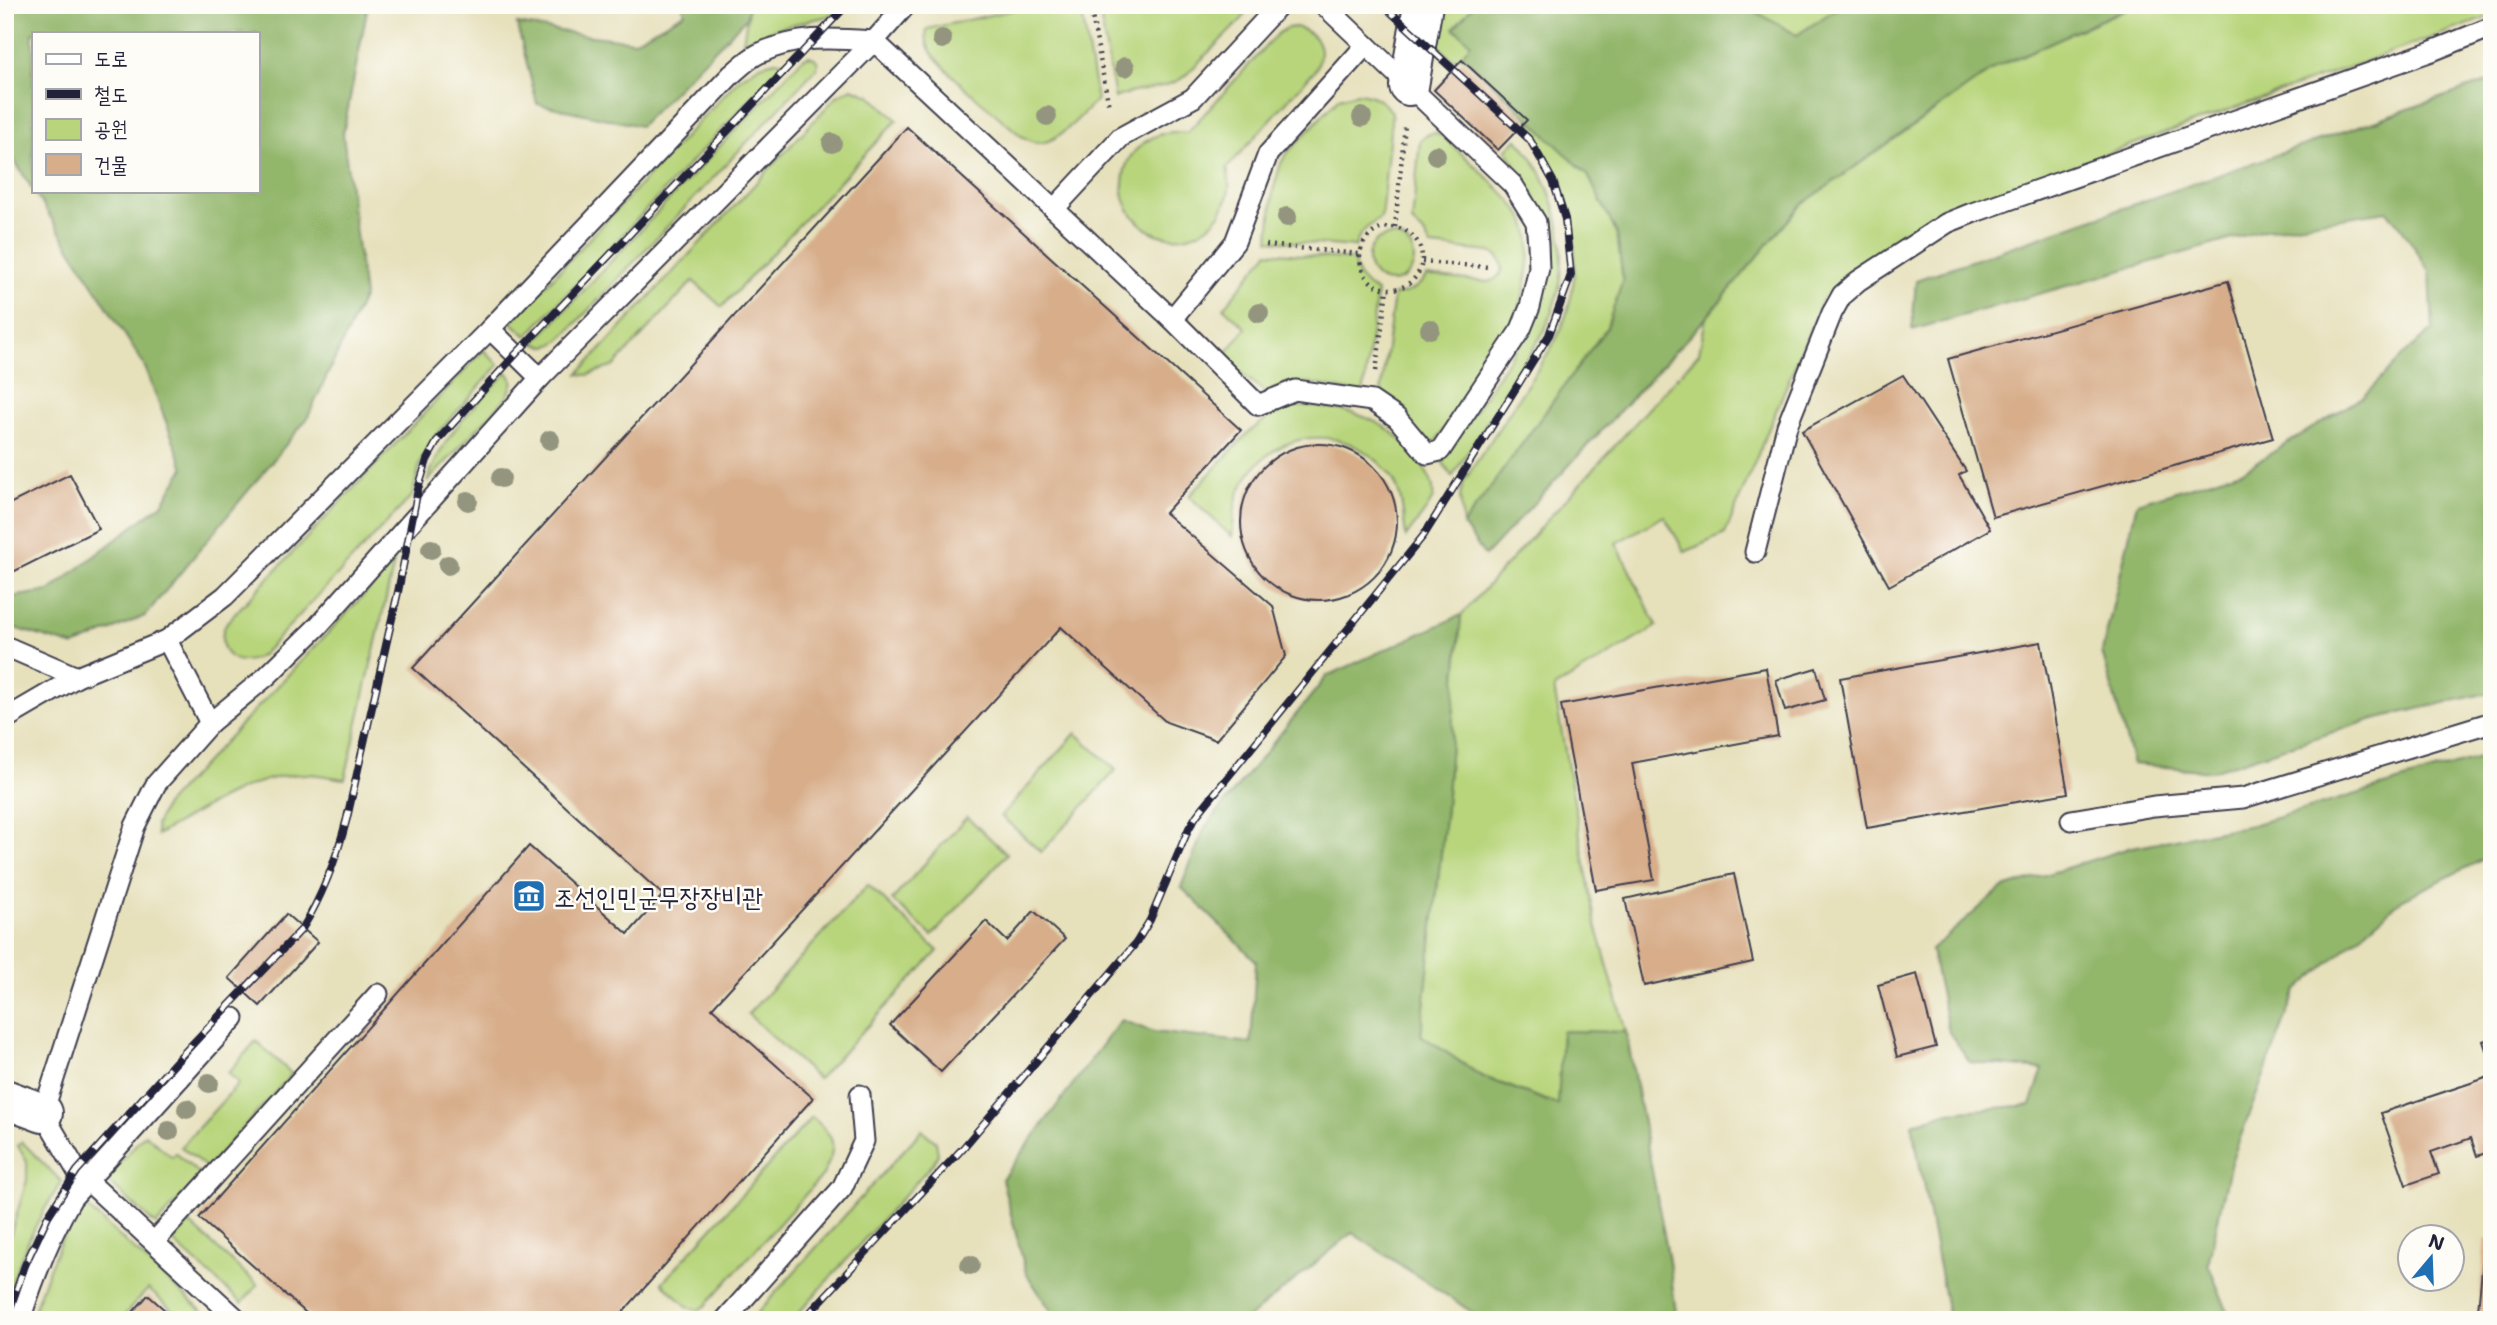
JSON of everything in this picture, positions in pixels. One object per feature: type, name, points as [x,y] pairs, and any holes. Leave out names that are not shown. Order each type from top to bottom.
[{"type":"street","points":[[1409,86],[1423,5]]},
{"type":"street","points":[[5,1099],[43,1113]]},
{"type":"lane","points":[[238,1320],[77,1171],[43,1113],[135,826],[156,784],[210,723],[267,676],[318,626],[540,378],[874,41],[906,5]]},
{"type":"lane","points":[[1054,209],[1121,137],[1192,98],[1279,5]]},
{"type":"lane","points":[[5,719],[78,677],[167,640],[225,596],[490,329],[731,75],[756,55],[786,44],[816,38],[874,41],[1172,319],[1258,404],[1295,390],[1372,401],[1397,418],[1427,454],[1440,451],[1521,329],[1530,307],[1539,268],[1535,222],[1513,185],[1324,5]]},
{"type":"lane","points":[[1755,552],[1787,426],[1832,313],[1842,295],[1858,281],[1947,223],[2432,51],[2492,27]]},
{"type":"lane","points":[[1172,319],[1235,242],[1268,153],[1366,45]]},
{"type":"lane","points":[[490,329],[540,378]]},
{"type":"lane","points":[[167,640],[210,723]]},
{"type":"lane","points":[[5,646],[78,677]]},
{"type":"lane","points":[[2071,820],[2154,806],[2243,798],[2492,722]]},
{"type":"lane","points":[[154,1242],[379,994]]},
{"type":"lane","points":[[20,1320],[37,1268],[56,1225],[72,1198],[234,1018]]},
{"type":"lane","points":[[725,1320],[842,1188],[864,1141],[860,1095]]},
{"type":"path","points":[[1090,5],[1106,99],[1121,137]]},
{"type":"path","points":[[1395,227],[1409,86]]},
{"type":"path","points":[[1395,227],[1406,230],[1416,238],[1422,262],[1419,274],[1410,283],[1387,289],[1375,286],[1365,277],[1359,254],[1363,242],[1371,233],[1382,228],[1395,227]]},
{"type":"path","points":[[1235,242],[1359,254]]},
{"type":"path","points":[[1422,262],[1489,267]]},
{"type":"path","points":[[1372,401],[1387,289]]},
{"type":"green space","points":[[5,5],[368,5],[343,134],[364,296],[307,419],[145,616],[74,646],[15,628],[5,628],[5,598],[49,591],[162,504],[184,468],[144,365],[35,192],[259,192],[259,32],[32,32],[32,188],[5,146]]},
{"type":"green space","points":[[682,5],[749,5],[746,18],[640,126],[537,104],[517,24],[634,41],[685,13]]},
{"type":"green space","points":[[749,5],[841,5],[828,16],[781,27],[743,42]]},
{"type":"green space","points":[[1035,5],[1054,5],[1062,13],[1083,19],[1097,100],[1061,134],[1037,143],[1021,136],[944,67],[934,56],[926,38],[927,29]]},
{"type":"green space","points":[[1114,5],[1250,5],[1242,19],[1184,77],[1168,85],[1115,98],[1100,15]]},
{"type":"green space","points":[[1434,5],[1474,5],[1454,28],[1471,43],[1462,55],[1453,60],[1434,42]]},
{"type":"green space","points":[[1474,5],[1744,5],[1797,35],[1842,5],[2134,5],[1996,67],[1801,205],[1706,318],[1485,556],[1463,525],[1607,327],[1623,280],[1617,234],[1588,175],[1462,55],[1471,43],[1454,28]]},
{"type":"green space","points":[[1744,5],[1842,5],[1797,35]]},
{"type":"green space","points":[[2134,5],[2488,5],[2492,16],[1958,207],[1865,262],[1822,300],[1725,534],[1685,552],[1664,516],[1616,543],[1657,626],[1554,688],[1595,921],[1626,1032],[1562,1031],[1559,1105],[1481,1076],[1421,1035],[1446,808],[1461,615],[1699,353],[1706,318],[1801,205],[1996,67]]},
{"type":"green space","points":[[1296,27],[1310,34],[1318,43],[1320,55],[1316,69],[1227,168],[1229,189],[1224,207],[1214,221],[1200,231],[1183,237],[1166,236],[1149,230],[1133,216],[1124,198],[1124,172],[1132,155],[1146,141],[1158,135],[1187,133],[1277,34],[1287,28]]},
{"type":"green space","points":[[803,58],[815,58],[818,63],[816,69],[564,336],[550,346],[534,343]]},
{"type":"green space","points":[[786,61],[527,336],[511,322],[738,80],[760,65]]},
{"type":"green space","points":[[2492,80],[2492,692],[2374,719],[2212,771],[2133,764],[2102,652],[2137,503],[2244,470],[2364,396],[2411,348],[2433,330],[2430,272],[2401,227],[2387,211],[2264,230],[1912,330],[1916,280]]},
{"type":"green space","points":[[852,88],[870,95],[897,120],[722,307],[693,281],[614,366],[588,375],[578,374],[837,96]]},
{"type":"green space","points":[[1357,93],[1376,98],[1392,112],[1381,218],[1365,230],[1355,247],[1269,240],[1273,191],[1281,163],[1288,152],[1339,98]]},
{"type":"green space","points":[[1531,120],[1588,175],[1617,234],[1623,280],[1607,327],[1463,525],[1460,496],[1464,481],[1549,352],[1562,327],[1570,301],[1575,250],[1572,224],[1556,175],[1529,129]]},
{"type":"green space","points":[[1436,133],[1444,137],[1512,203],[1526,223],[1530,247],[1525,289],[1513,325],[1434,444],[1424,439],[1380,400],[1394,295],[1413,289],[1427,276],[1487,282],[1498,277],[1502,268],[1500,259],[1490,252],[1431,246],[1423,232],[1412,222],[1420,140]]},
{"type":"green space","points":[[1517,139],[1538,169],[1553,203],[1561,240],[1560,284],[1545,330],[1452,477],[1442,461],[1526,333],[1543,223],[1532,192],[1506,150]]},
{"type":"green space","points":[[1391,236],[1407,243],[1414,259],[1407,275],[1391,282],[1375,275],[1368,259],[1375,243]]},
{"type":"green space","points":[[1268,252],[1354,260],[1361,279],[1377,292],[1363,395],[1302,383],[1279,388],[1267,394],[1222,358],[1246,328],[1224,308]]},
{"type":"green space","points":[[484,350],[499,365],[434,437],[421,460],[412,496],[262,655],[243,661],[229,655],[222,641],[227,622]]},
{"type":"green space","points":[[507,372],[513,381],[508,396],[427,482],[433,465],[450,436]]},
{"type":"green space","points":[[1297,406],[1335,409],[1369,419],[1399,437],[1411,451],[1429,477],[1433,497],[1406,537],[1399,494],[1387,471],[1369,454],[1348,443],[1327,438],[1305,439],[1285,445],[1266,456],[1250,473],[1238,495],[1232,537],[1189,496],[1249,432],[1273,414]]},
{"type":"green space","points":[[394,563],[345,779],[307,774],[267,780],[211,804],[157,835],[156,825],[165,805]]},
{"type":"green space","points":[[1461,615],[1446,808],[1421,1035],[1481,1076],[1558,1105],[1562,1031],[1626,1032],[1669,1261],[1677,1320],[1484,1320],[1352,1233],[1246,1320],[1057,1320],[1026,1273],[1002,1179],[1121,1020],[1154,1032],[1251,1043],[1256,961],[1181,887],[1205,827],[1327,676]]},
{"type":"green space","points":[[1076,733],[1116,770],[1041,852],[1001,816]]},
{"type":"green space","points":[[2492,754],[2492,855],[2403,899],[2296,991],[2231,1162],[2208,1264],[2231,1320],[1949,1320],[1912,1124],[1949,1112],[2031,1105],[2043,1069],[1970,1062],[1949,1032],[1931,950],[2001,889],[2132,847],[2252,825]]},
{"type":"green space","points":[[967,817],[1007,854],[932,936],[892,900]]},
{"type":"green space","points":[[868,885],[938,951],[818,1079],[748,1014]]},
{"type":"green space","points":[[256,1041],[292,1074],[207,1168],[181,1147],[239,1083],[228,1073]]},
{"type":"green space","points":[[812,1117],[826,1131],[832,1143],[831,1156],[823,1175],[705,1306],[699,1310],[688,1307],[662,1283]]},
{"type":"green space","points":[[922,1130],[936,1142],[938,1154],[934,1162],[792,1320],[751,1320]]},
{"type":"green space","points":[[145,1134],[172,1157],[176,1153],[201,1176],[156,1225],[105,1179]]},
{"type":"green space","points":[[22,1142],[62,1182],[29,1240],[5,1302],[5,1253],[27,1180],[27,1162],[18,1146]]},
{"type":"green space","points":[[81,1202],[212,1320],[183,1320],[148,1289],[120,1320],[31,1320],[53,1260]]},
{"type":"green space","points":[[189,1223],[258,1285],[242,1303],[172,1241]]},
{"type":"building","points":[[1462,60],[1527,120],[1498,150],[1434,90]]},
{"type":"building","name":"조선인민군무장장비관","points":[[907,127],[1241,430],[1165,513],[1273,606],[1286,656],[1216,740],[1166,722],[1061,627],[712,1008],[813,1098],[616,1320],[314,1320],[199,1218],[529,846],[628,934],[663,895],[413,668]]},
{"type":"building","points":[[2228,281],[2273,438],[1993,517],[1948,359]]},
{"type":"building","points":[[1903,375],[1966,471],[1959,475],[1990,529],[1889,586],[1802,431]]},
{"type":"building","points":[[1319,444],[1349,450],[1374,467],[1391,492],[1397,522],[1391,552],[1374,577],[1349,594],[1319,600],[1289,594],[1264,577],[1247,552],[1241,522],[1247,492],[1264,467],[1289,450]]},
{"type":"building","points":[[70,474],[99,529],[5,576],[5,506]]},
{"type":"building","points":[[2041,642],[2068,793],[1867,828],[1840,678]]},
{"type":"building","points":[[1766,668],[1778,736],[1632,763],[1654,880],[1596,890],[1561,705]]},
{"type":"building","points":[[1816,668],[1825,700],[1785,711],[1776,680]]},
{"type":"building","points":[[1734,874],[1753,962],[1644,986],[1625,899]]},
{"type":"building","points":[[1034,911],[1065,939],[941,1072],[890,1025],[986,921],[1007,941]]},
{"type":"building","points":[[286,914],[318,942],[260,1006],[229,978]]},
{"type":"building","points":[[1917,974],[1936,1047],[1897,1057],[1878,985]]},
{"type":"building","points":[[2492,1038],[2492,1065],[2491,1065],[2483,1041]]},
{"type":"building","points":[[2492,1076],[2492,1151],[2477,1156],[2471,1138],[2431,1152],[2439,1174],[2406,1185],[2381,1113]]},
{"type":"building","points":[[2485,1239],[2492,1240],[2492,1320],[2477,1320]]},
{"type":"building","points":[[148,1295],[176,1320],[126,1320]]},
{"type":"railway","points":[[6,1320],[25,1265],[48,1216],[77,1171],[179,1058],[302,929],[323,889],[347,818],[398,592],[418,489],[427,460],[438,440],[847,5]]},
{"type":"railway","points":[[803,1320],[963,1148],[1136,943],[1150,920],[1197,815],[1424,535],[1549,335],[1571,275],[1565,219],[1553,181],[1530,140],[1383,5]]},
{"type":"place","name":"조선인민군무장장비관","points":[[529,896]]}]
